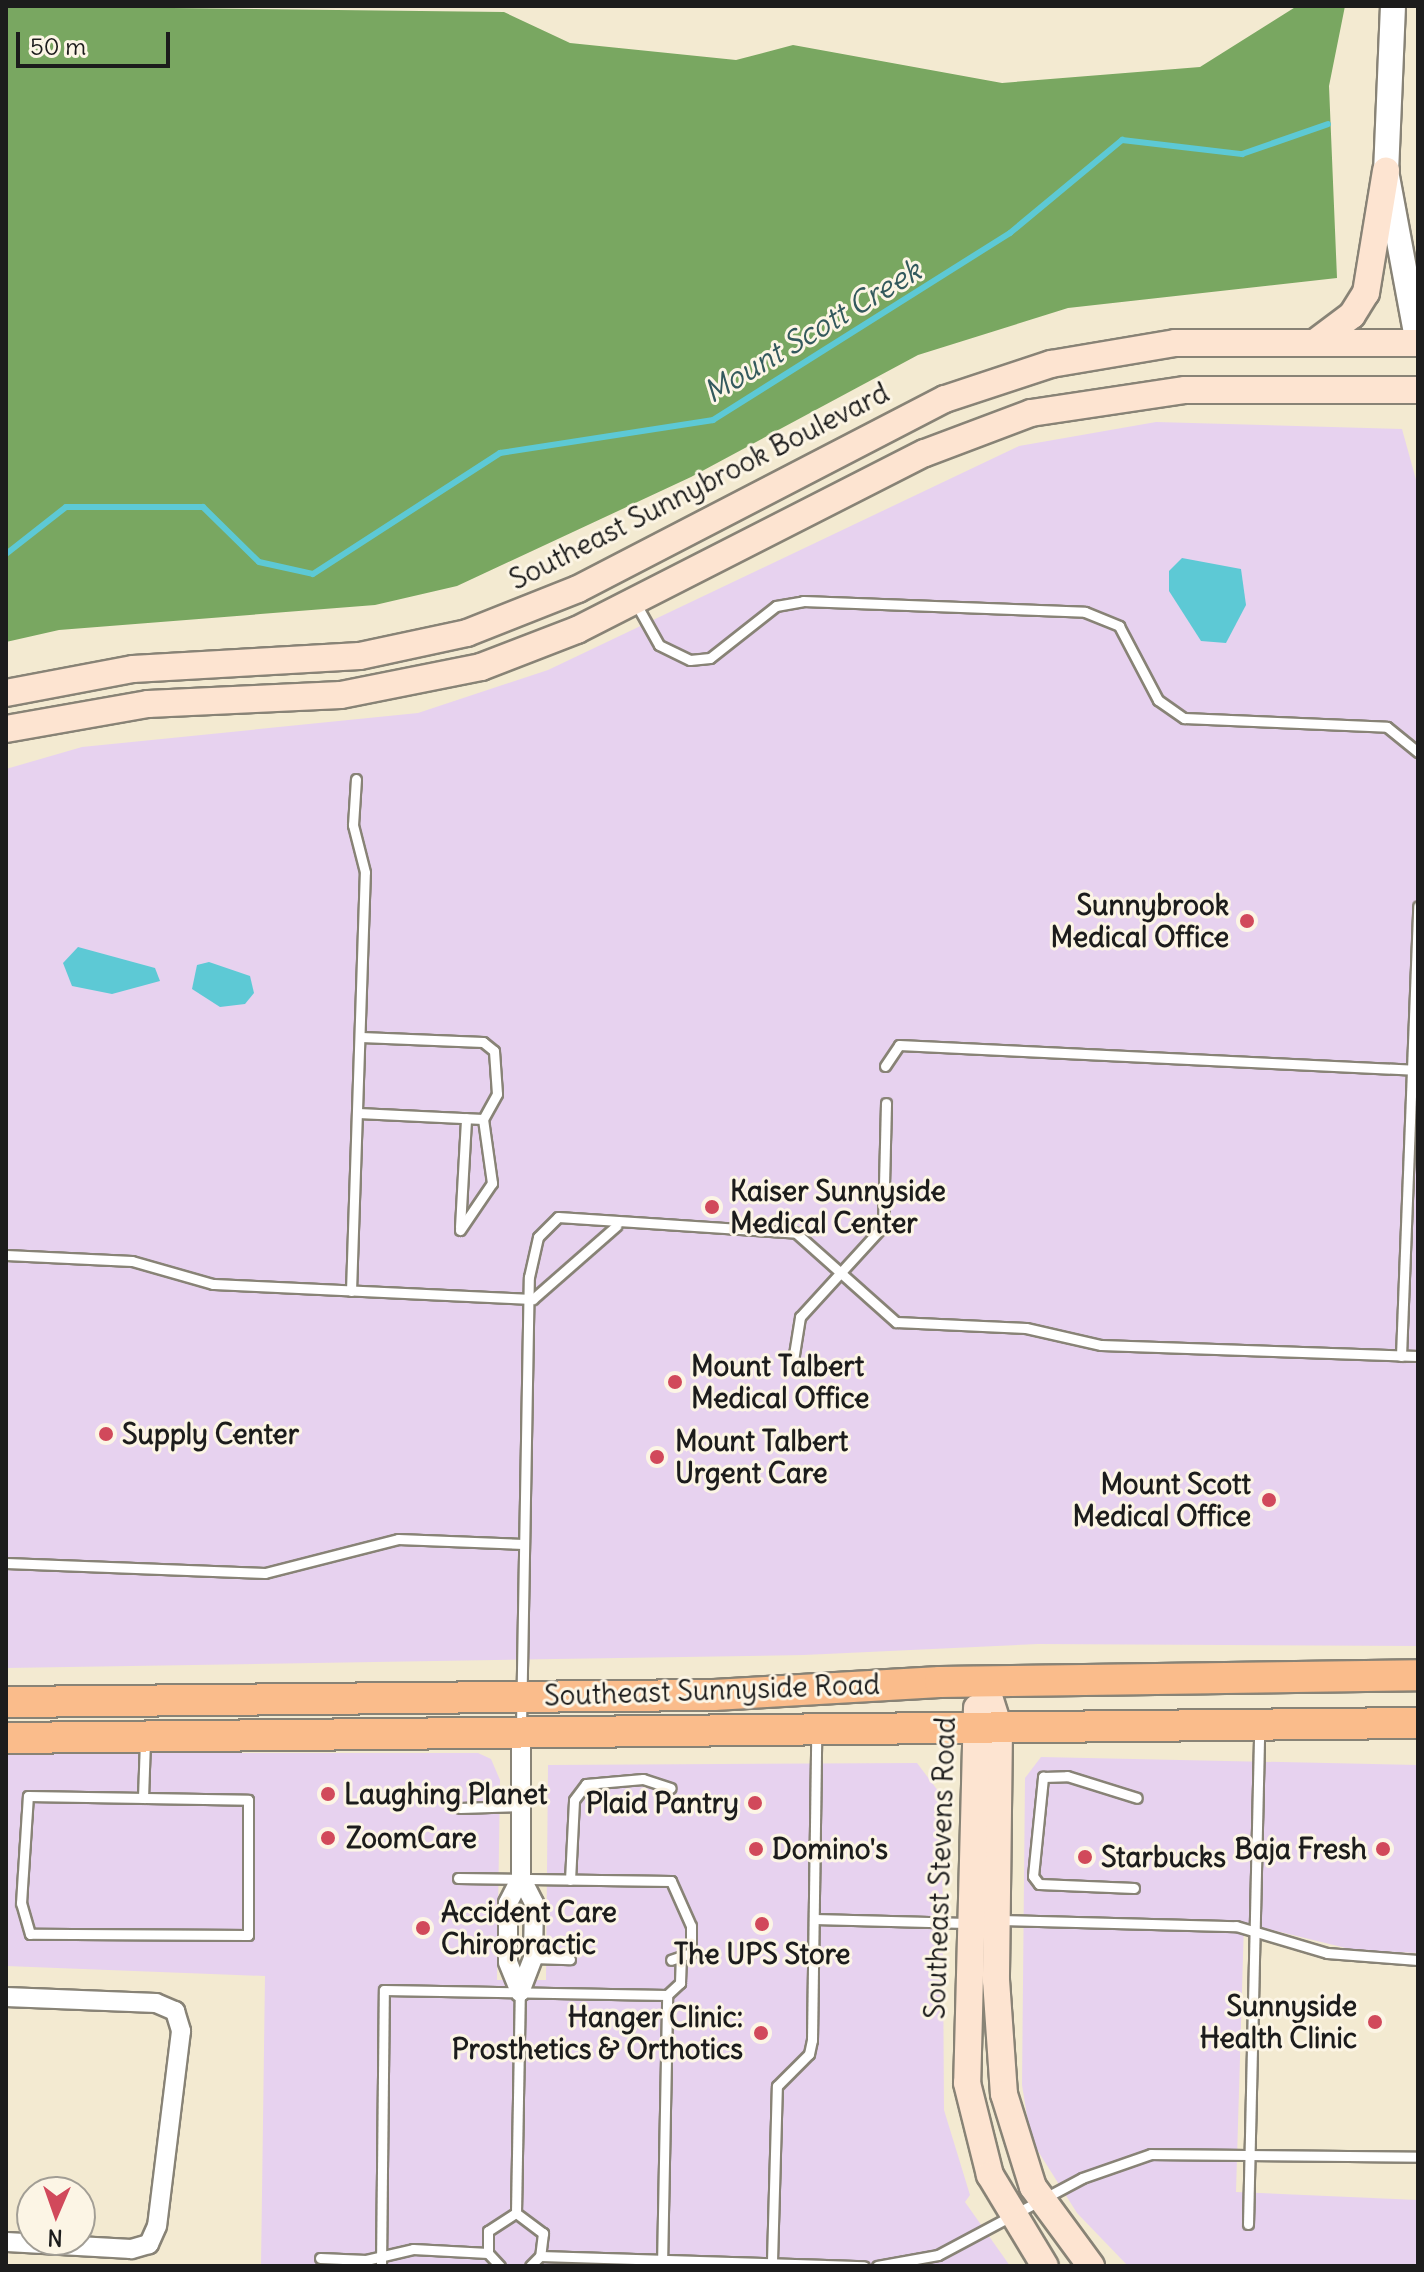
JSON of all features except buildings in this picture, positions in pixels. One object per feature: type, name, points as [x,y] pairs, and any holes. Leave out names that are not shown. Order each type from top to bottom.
[{"type":"main road","points":[[1316,342],[1366,293],[1386,171]]},
{"type":"main road","name":"Southeast Sunnybrook Boulevard","points":[[6,693],[133,669],[339,658],[432,642],[542,605],[945,399],[1051,364],[1175,343],[1418,343]]},
{"type":"main road","points":[[6,729],[148,704],[341,695],[481,667],[635,601],[925,453],[1031,413],[1185,390],[1418,390]]},
{"type":"main road","points":[[635,601],[639,578],[773,509],[800,473]]},
{"type":"main road","name":"Southeast Sunnyside Road","points":[[6,1702],[520,1697],[984,1681],[1418,1675]]},
{"type":"main road","name":"Southeast Stevens Road","points":[[984,1681],[1004,2094],[1018,2153],[1041,2201],[1091,2266]]},
{"type":"main road","points":[[145,1734],[152,1718],[206,1717],[227,1699]]},
{"type":"main road","name":"Southeast Sunnyside Road","points":[[6,1738],[145,1734],[1418,1723]]},
{"type":"main road","name":"Southeast Stevens Road","points":[[986,1728],[968,1923],[970,2107],[986,2167],[1011,2217],[1045,2266]]},
{"type":"street","points":[[1393,6],[1386,171],[1418,343]]},
{"type":"street","points":[[520,1992],[508,1962],[508,1903],[521,1878],[521,1732]]},
{"type":"street","points":[[520,1992],[533,1958],[534,1903],[521,1878]]},
{"type":"street","points":[[6,1997],[156,2003],[175,2011],[181,2031],[157,2226],[149,2244],[131,2249],[6,2242]]},
{"type":"lane","points":[[635,601],[659,645],[690,660],[729,646],[766,611],[803,601],[1085,612],[1119,626],[1158,700],[1184,718],[1387,727],[1418,752]]},
{"type":"lane","points":[[351,1291],[365,872],[353,825],[356,779]]},
{"type":"lane","points":[[1401,1356],[1415,1070],[1418,906]]},
{"type":"lane","points":[[361,1037],[483,1042],[499,1069],[497,1094],[483,1119],[492,1183],[460,1230],[466,1118]]},
{"type":"lane","points":[[885,1066],[899,1045],[1415,1070]]},
{"type":"lane","points":[[792,1367],[794,1327],[883,1226],[886,1103]]},
{"type":"lane","points":[[358,1113],[483,1119]]},
{"type":"lane","points":[[521,1732],[523,1544],[533,1251],[549,1221],[571,1217],[616,1226],[796,1233],[896,1322],[1026,1328],[1101,1345],[1418,1356]]},
{"type":"lane","points":[[6,1255],[132,1261],[213,1284],[533,1299],[616,1226]]},
{"type":"lane","points":[[6,1563],[265,1573],[398,1539],[523,1544]]},
{"type":"lane","points":[[1248,2224],[1257,1954],[1251,1928],[1259,1726]]},
{"type":"lane","points":[[772,2261],[777,2086],[809,2054],[812,2040],[816,1729]]},
{"type":"lane","points":[[143,1798],[145,1734]]},
{"type":"lane","points":[[1134,1888],[1039,1884],[1033,1876],[1043,1777],[1067,1776],[1137,1798]]},
{"type":"lane","points":[[570,1880],[574,1800],[586,1784],[643,1779],[671,1788]]},
{"type":"lane","points":[[28,1796],[143,1798],[248,1800],[248,1935],[30,1934],[21,1903],[28,1796]]},
{"type":"lane","points":[[460,1808],[522,1806]]},
{"type":"lane","points":[[382,2261],[384,1990],[667,1995],[680,1983],[676,1960],[691,1953],[691,1926],[671,1881],[458,1878]]},
{"type":"lane","points":[[814,1919],[968,1923]]},
{"type":"lane","points":[[997,1920],[1251,1928],[1327,1953],[1418,1960]]},
{"type":"lane","points":[[533,1958],[570,1959]]},
{"type":"lane","points":[[516,2213],[520,1992]]},
{"type":"lane","points":[[662,2262],[667,1995]]},
{"type":"lane","points":[[877,2266],[896,2266],[938,2255],[1041,2201],[1133,2158],[1251,2150],[1418,2157]]},
{"type":"lane","points":[[488,2253],[494,2221],[516,2213],[537,2223],[540,2256]]},
{"type":"lane","points":[[320,2258],[382,2261],[488,2253]]},
{"type":"lane","points":[[488,2253],[500,2266]]},
{"type":"lane","points":[[530,2266],[540,2256],[864,2266]]},
{"type":"shaded area","name":"Kaiser Sunnyside Medical Center","points":[[1156,422],[1402,429],[1418,487],[1418,1646],[1038,1644],[804,1655],[6,1668],[6,769],[82,747],[418,713],[548,670],[1019,446]]},
{"type":"shaded area","points":[[8,1753],[478,1753],[491,1759],[500,1780],[497,1980],[546,1980],[548,1765],[917,1763],[942,1796],[944,2110],[970,2195],[965,2202],[1010,2266],[261,2266],[265,1976],[6,1966]]},
{"type":"shaded area","points":[[1041,1757],[1418,1765],[1418,1953],[1354,1950],[1244,1923],[1236,2192],[1418,2200],[1418,2266],[1128,2266],[1077,2213],[1031,2140],[1022,2085],[1025,1778]]},
{"type":"green space","points":[[6,6],[504,12],[570,43],[736,60],[793,45],[1002,83],[1200,67],[1297,6],[1345,6],[1329,86],[1337,278],[1068,308],[918,355],[691,477],[457,586],[375,605],[59,630],[6,642]]},
{"type":"water","points":[[1182,558],[1241,569],[1246,605],[1226,643],[1201,641],[1169,591],[1169,571]]},
{"type":"water","points":[[78,947],[155,968],[160,981],[112,994],[72,986],[63,963]]},
{"type":"water","points":[[209,962],[250,976],[254,993],[245,1004],[220,1007],[192,989],[197,965]]},
{"type":"waterway","name":"Mount Scott Creek","points":[[6,554],[66,507],[203,507],[259,562],[313,574],[500,453],[713,420],[1010,233],[1122,140],[1242,154],[1328,124]]},
{"type":"place","name":"Sunnybrook Medical Office","points":[[1247,921]]},
{"type":"place","name":"Kaiser Sunnyside Medical Center","points":[[712,1207]]},
{"type":"place","name":"Mount Talbert Medical Office","points":[[675,1382]]},
{"type":"place","name":"Supply Center","points":[[106,1434]]},
{"type":"place","name":"Mount Talbert Urgent Care","points":[[657,1457]]},
{"type":"place","name":"Mount Scott Medical Office","points":[[1269,1500]]},
{"type":"place","name":"Laughing Planet","points":[[328,1794]]},
{"type":"place","name":"Plaid Pantry","points":[[755,1803]]},
{"type":"place","name":"ZoomCare","points":[[328,1838]]},
{"type":"place","name":"Domino's","points":[[756,1849]]},
{"type":"place","name":"Baja Fresh","points":[[1383,1849]]},
{"type":"place","name":"Starbucks","points":[[1085,1857]]},
{"type":"place","name":"The UPS Store","points":[[762,1924]]},
{"type":"place","name":"Accident Care Chiropractic","points":[[423,1928]]},
{"type":"place","name":"Sunnyside Health Clinic","points":[[1375,2022]]},
{"type":"place","name":"Hanger Clinic: Prosthetics & Orthotics","points":[[761,2033]]}]
